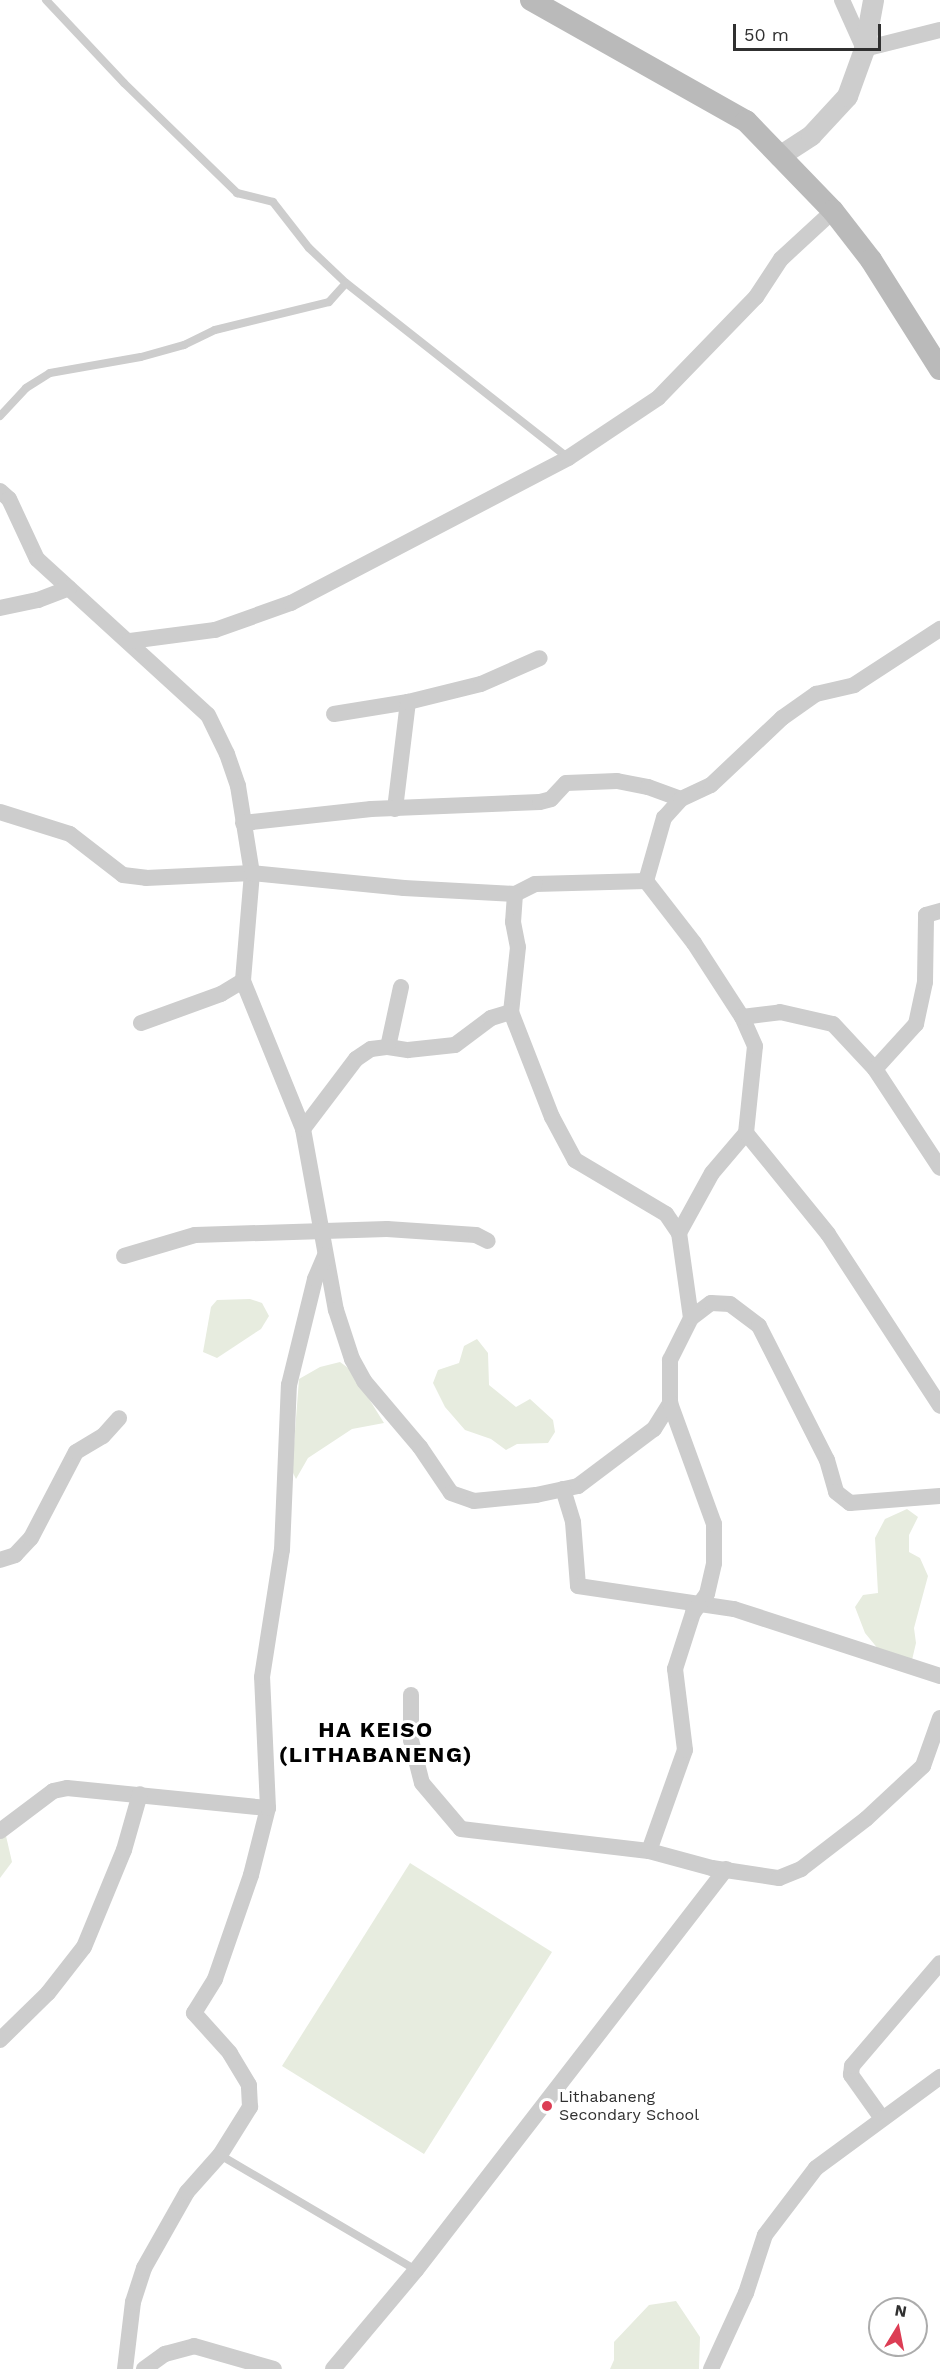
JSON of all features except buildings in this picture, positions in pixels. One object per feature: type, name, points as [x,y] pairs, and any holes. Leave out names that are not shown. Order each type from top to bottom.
[{"type":"main road","points":[[531,0],[746,121],[833,211],[895,296],[940,369]]},
{"type":"street","points":[[842,0],[864,49]]},
{"type":"street","points":[[779,156],[811,135],[847,96],[864,49],[873,0]]},
{"type":"street","points":[[864,49],[940,30]]},
{"type":"street","points":[[130,641],[215,630],[291,603],[568,458],[658,398],[756,297],[781,259],[833,211]]},
{"type":"street","points":[[0,491],[9,499],[37,559],[130,641],[208,715],[238,786],[252,873],[243,981],[303,1129],[336,1310],[352,1359],[451,1493],[474,1501],[578,1486],[654,1428],[670,1402]]},
{"type":"street","points":[[0,608],[38,600],[69,588]]},
{"type":"street","points":[[646,880],[664,818],[681,799],[711,785],[782,718],[816,694],[854,685],[940,629]]},
{"type":"street","points":[[334,714],[408,702],[482,684],[540,658]]},
{"type":"street","points":[[395,809],[408,702]]},
{"type":"street","points":[[243,824],[395,809],[540,802],[551,799],[566,783],[617,781],[648,787],[681,799]]},
{"type":"street","points":[[0,812],[70,834],[123,875],[146,878],[252,873],[415,889],[515,894],[535,884],[646,880]]},
{"type":"street","points":[[646,880],[742,1017],[755,1046],[746,1133],[712,1173],[680,1233]]},
{"type":"street","points":[[515,894],[513,922],[518,947],[511,1012],[552,1117],[575,1160],[666,1214],[680,1233],[690,1318]]},
{"type":"street","points":[[875,1069],[916,1024],[925,982],[926,915],[940,911]]},
{"type":"street","points":[[141,1023],[204,1001],[243,981]]},
{"type":"street","points":[[388,1047],[401,987]]},
{"type":"street","points":[[303,1129],[356,1059],[372,1049],[388,1047],[408,1050],[455,1044],[491,1018],[511,1012]]},
{"type":"street","points":[[742,1017],[780,1012],[833,1024],[875,1069],[940,1168]]},
{"type":"street","points":[[746,1133],[828,1234],[940,1406]]},
{"type":"street","points":[[124,1256],[195,1235],[387,1229],[476,1235],[488,1241]]},
{"type":"street","points":[[125,2369],[133,2302],[144,2268],[187,2192],[220,2156],[249,2107],[249,2085],[230,2053],[194,2013],[215,1979],[251,1875],[268,1808],[262,1677],[282,1550],[289,1385],[315,1279],[325,1255]]},
{"type":"street","points":[[649,1851],[685,1750],[675,1669],[698,1606],[707,1594],[714,1563],[714,1524],[670,1402],[670,1360],[690,1318],[711,1303],[730,1304],[759,1326],[827,1460],[836,1492],[850,1503],[940,1496]]},
{"type":"street","points":[[0,1560],[15,1555],[31,1538],[76,1452],[103,1436],[119,1418]]},
{"type":"street","points":[[563,1489],[573,1522],[578,1586],[698,1606],[734,1609],[940,1676]]},
{"type":"street","points":[[411,1695],[411,1740],[422,1783],[461,1829],[649,1851],[726,1869],[778,1878],[801,1869],[866,1819],[923,1766],[940,1718]]},
{"type":"street","points":[[0,1831],[53,1791],[67,1788],[268,1808]]},
{"type":"street","points":[[0,2040],[48,1993],[84,1947],[124,1850],[140,1794]]},
{"type":"street","points":[[333,2369],[416,2270],[726,1869]]},
{"type":"street","points":[[881,2117],[851,2075],[852,2066],[940,1963]]},
{"type":"street","points":[[711,2369],[746,2293],[765,2235],[816,2168],[881,2117],[940,2077]]},
{"type":"street","points":[[144,2369],[165,2354],[194,2346],[274,2369]]},
{"type":"lane","points":[[46,0],[124,83],[237,193],[273,202],[309,248],[346,283],[568,458]]},
{"type":"lane","points":[[0,416],[26,388],[50,373],[141,357],[184,345],[216,330],[329,302],[346,283]]},
{"type":"lane","points":[[220,2156],[416,2270]]},
{"type":"shaded area","points":[[250,1299],[262,1303],[269,1316],[261,1329],[217,1358],[203,1352],[211,1307],[217,1300]]},
{"type":"shaded area","points":[[477,1339],[488,1353],[489,1385],[516,1407],[530,1399],[553,1420],[555,1432],[548,1443],[517,1444],[506,1450],[491,1439],[465,1430],[445,1407],[433,1383],[438,1370],[459,1363],[464,1346]]},
{"type":"shaded area","points":[[340,1362],[351,1370],[384,1423],[352,1429],[308,1458],[296,1479],[292,1471],[299,1379],[320,1367]]},
{"type":"shaded area","points":[[907,1509],[918,1517],[909,1535],[909,1552],[920,1558],[928,1576],[914,1628],[916,1643],[912,1660],[879,1650],[865,1633],[855,1607],[863,1595],[878,1593],[875,1538],[885,1519]]},
{"type":"shaded area","points":[[6,1836],[12,1862],[0,1878],[0,1838]]},
{"type":"shaded area","points":[[410,1863],[552,1952],[424,2154],[282,2066]]},
{"type":"shaded area","points":[[676,2301],[700,2337],[699,2369],[610,2369],[614,2360],[614,2342],[649,2305]]},
{"type":"place","name":"Lithabaneng Secondary School","points":[[547,2106]]},
{"type":"district","name":"HA KEISO (LITHABANENG)","points":[[376,1742]]}]
